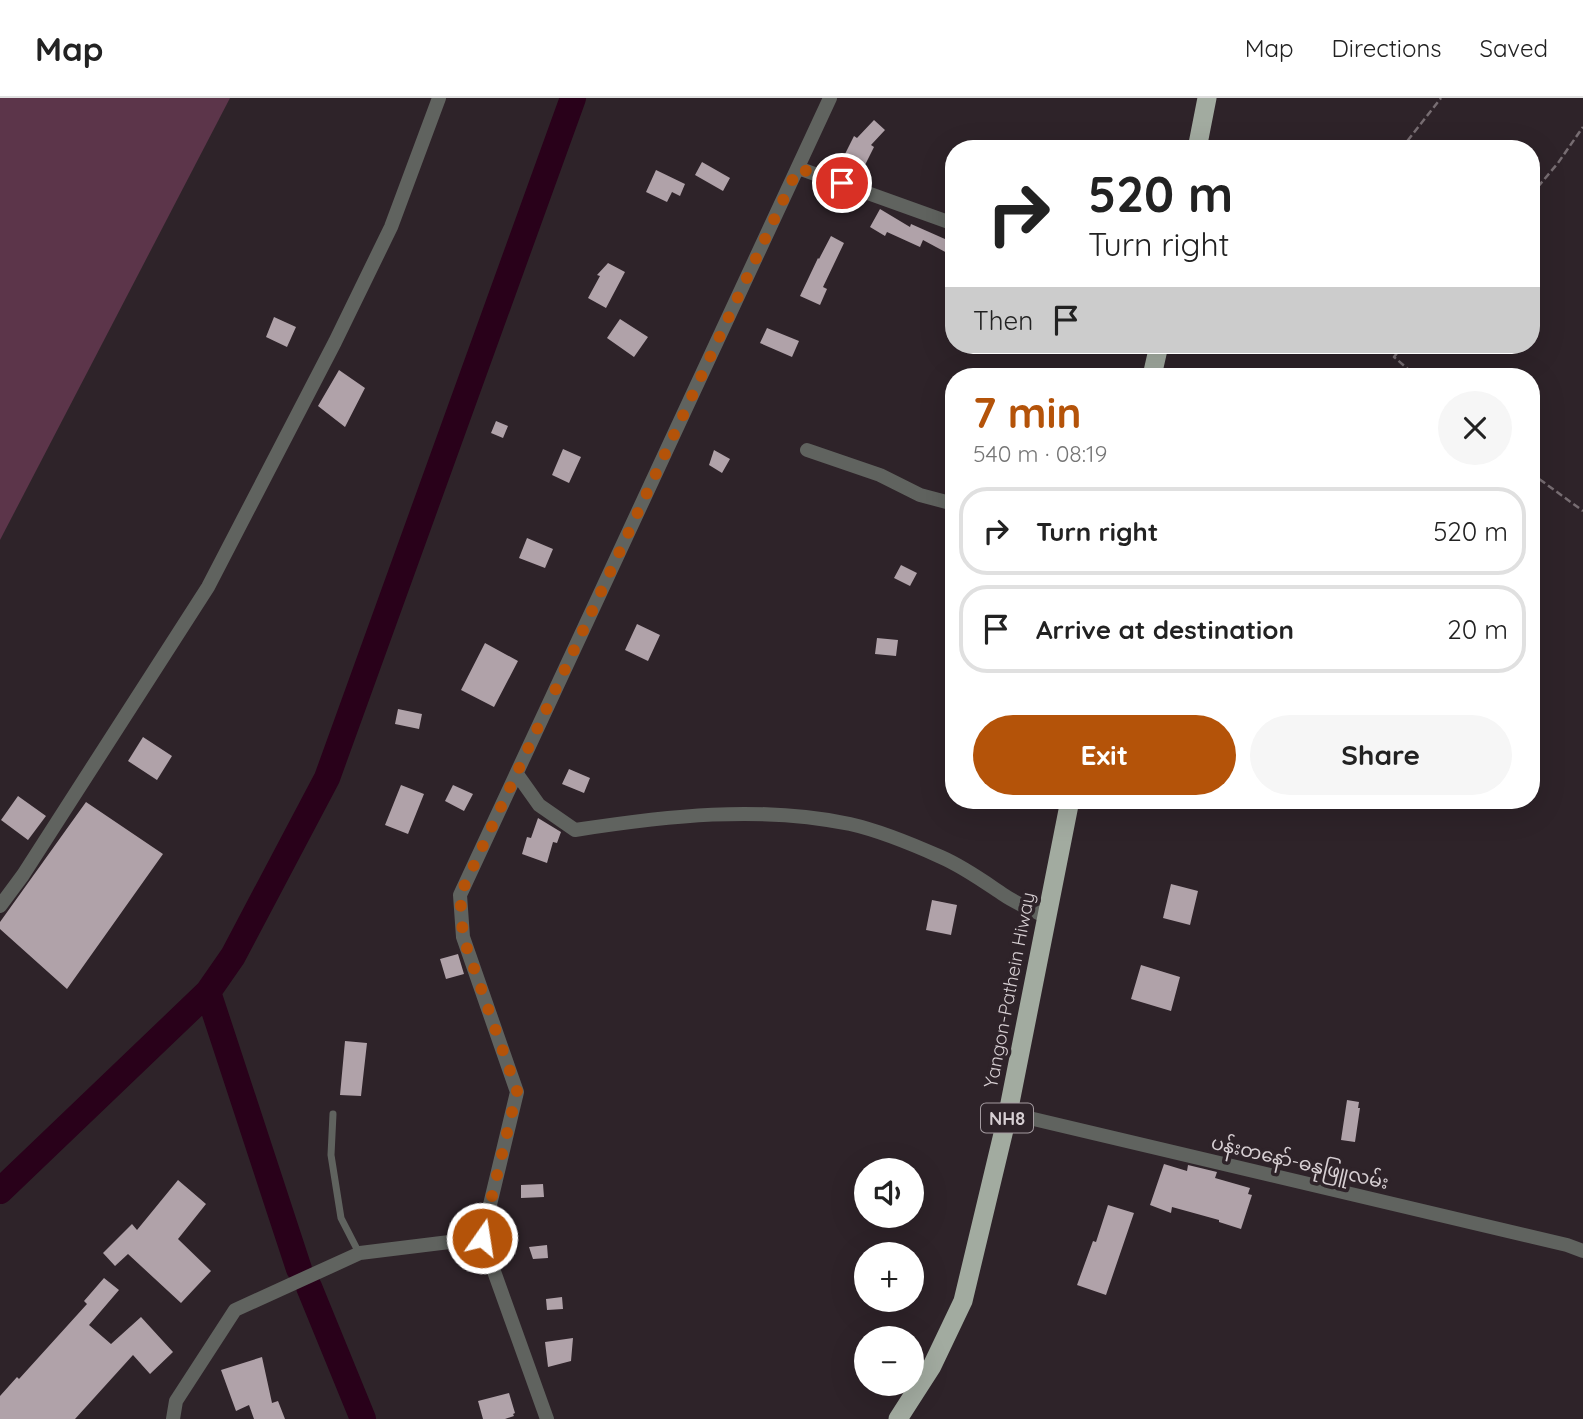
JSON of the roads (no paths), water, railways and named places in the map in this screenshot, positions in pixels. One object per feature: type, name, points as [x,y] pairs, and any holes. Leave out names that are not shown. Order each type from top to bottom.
[{"type":"highway","points":[[1199,140],[1207,98]]},
{"type":"highway","name":"Yangon-Pathein Hiway","points":[[898,1419],[932,1366],[963,1301],[1009,1113],[1068,809]]},
{"type":"street","points":[[0,906],[23,875],[208,587],[335,342],[391,227],[439,98]]},
{"type":"street","points":[[547,1419],[482,1238],[517,1091],[463,937],[460,895],[830,98]]},
{"type":"street","points":[[798,168],[945,221]]},
{"type":"street","points":[[807,450],[880,475],[920,495],[945,502]]},
{"type":"street","points":[[517,774],[539,805],[575,830],[636,820],[739,813],[851,824],[940,856],[967,869],[1006,897],[1047,917]]},
{"type":"street","name":"ပန်းတနော်-ဓနုဖြူလမ်း","points":[[1009,1113],[1583,1251]]},
{"type":"street","points":[[173,1419],[176,1401],[235,1310],[359,1253],[482,1238]]},
{"type":"lane","points":[[333,1114],[331,1155],[341,1219],[359,1253]]},
{"type":"waterway","points":[[0,1191],[208,992],[233,956],[327,778],[573,98]]},
{"type":"waterway","points":[[208,992],[299,1269]]},
{"type":"waterway","points":[[309,1287],[363,1419]]}]
